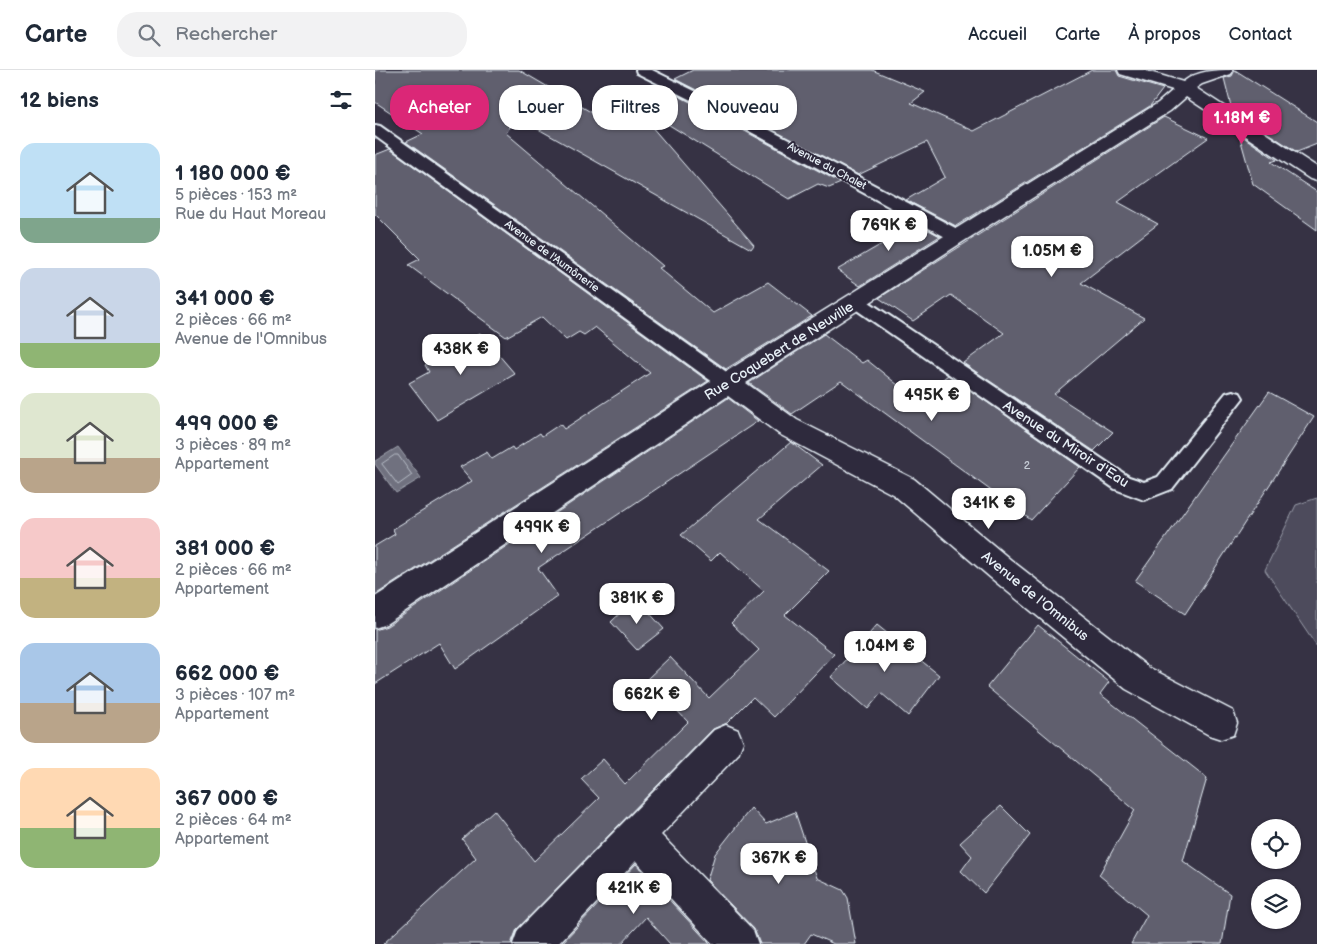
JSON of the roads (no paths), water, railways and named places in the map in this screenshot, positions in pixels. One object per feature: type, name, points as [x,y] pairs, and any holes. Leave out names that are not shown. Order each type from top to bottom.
[{"type":"street","points":[[1126,70],[1183,88],[1317,175]]},
{"type":"street","name":"Rue Coquebert de Neuville","points":[[375,614],[728,383],[1164,106],[1177,97],[1183,88],[1196,80],[1225,70]]},
{"type":"street","name":"Avenue de l'Omnibus","points":[[728,383],[788,427],[904,487],[1001,569],[1137,678],[1221,723]]},
{"type":"street","points":[[533,944],[727,742]]},
{"type":"street","points":[[637,836],[739,944]]},
{"type":"lane","name":"Avenue du Chalet","points":[[642,70],[706,102],[957,236]]},
{"type":"lane","name":"Avenue de l'Aumônerie","points":[[375,129],[728,383]]},
{"type":"lane","name":"Avenue du Miroir d'Eau","points":[[857,302],[1122,483],[1144,491],[1165,483],[1233,398]]},
{"type":"water","points":[[398,447],[421,478],[396,493],[375,464],[375,461]]}]
